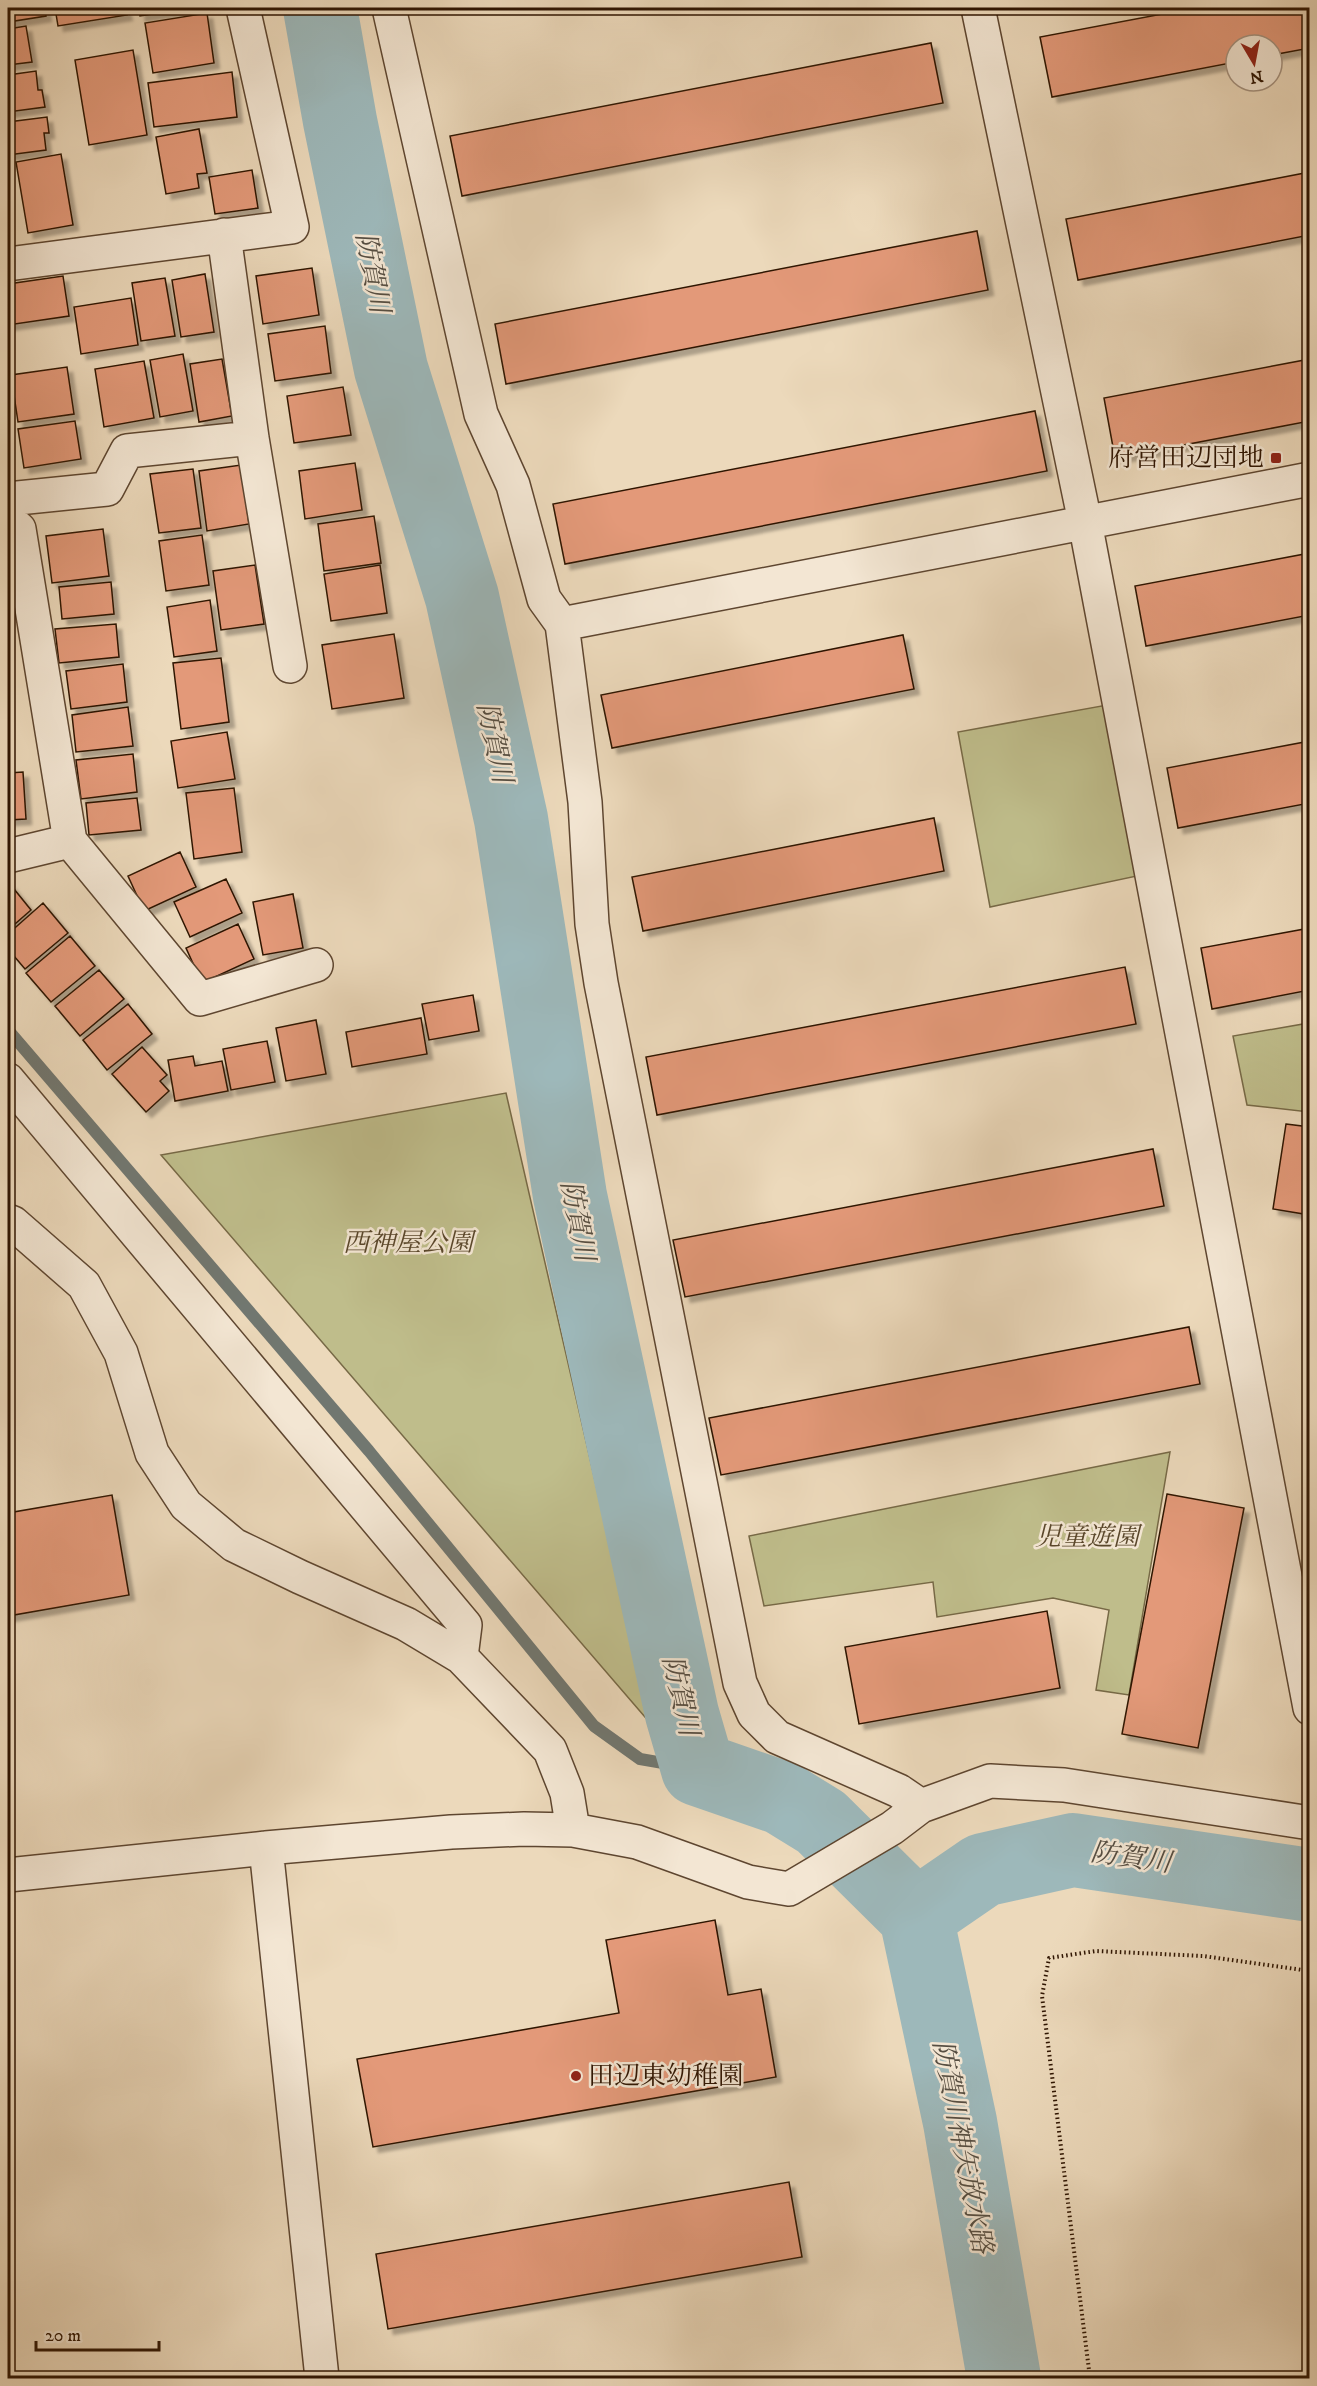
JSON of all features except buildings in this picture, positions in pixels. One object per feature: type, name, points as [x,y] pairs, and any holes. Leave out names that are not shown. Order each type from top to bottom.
[{"type":"street","points":[[8,264],[292,227],[243,8]]},
{"type":"street","points":[[389,8],[481,414],[513,485],[544,599],[562,624],[585,802],[592,924],[601,983],[740,1683],[754,1714],[777,1737],[899,1791],[921,1806]]},
{"type":"street","points":[[978,8],[1085,522],[1310,1708]]},
{"type":"street","points":[[224,235],[252,438],[290,666]]},
{"type":"street","points":[[8,500],[107,489],[127,451],[252,438]]},
{"type":"street","points":[[562,624],[1310,479]]},
{"type":"street","points":[[8,519],[19,529],[70,841],[200,999],[316,964]]},
{"type":"street","points":[[8,856],[70,841]]},
{"type":"street","points":[[8,1080],[465,1625],[461,1657]]},
{"type":"street","points":[[8,1221],[84,1285],[120,1353],[152,1453],[186,1505],[234,1545],[406,1624],[461,1657],[550,1750],[567,1793],[573,1830]]},
{"type":"street","points":[[8,1875],[266,1848],[524,1829],[573,1830],[637,1842],[748,1882],[789,1889],[892,1828],[921,1806],[990,1781],[1064,1785],[1310,1823]]},
{"type":"street","points":[[266,1848],[322,2379]]},
{"type":"path","points":[[1090,2379],[1042,1996],[1049,1958],[1096,1951],[1203,1956],[1310,1971]]},
{"type":"green space","points":[[1107,705],[1137,876],[990,907],[958,732]]},
{"type":"green space","points":[[1309,1023],[1309,1112],[1247,1105],[1233,1036]]},
{"type":"green space","name":"西神屋公園","points":[[506,1093],[651,1724],[161,1155]]},
{"type":"green space","name":"児童遊園","points":[[1170,1452],[1129,1695],[1096,1690],[1109,1610],[1053,1598],[937,1617],[933,1582],[764,1606],[749,1536]]},
{"type":"waterway","name":"防賀川","points":[[320,8],[340,121],[391,369],[462,597],[511,819],[570,1196],[682,1714],[698,1769],[782,1798],[821,1822],[916,1916]]},
{"type":"waterway","points":[[8,1030],[369,1451],[594,1726],[640,1759],[698,1769]]},
{"type":"waterway","name":"防賀川","points":[[916,1916],[983,1870],[1073,1850],[1310,1885]]},
{"type":"waterway","name":"防賀川神矢放水路","points":[[916,1916],[960,2122],[1004,2378]]},
{"type":"place","name":"府営田辺団地","points":[[1276,458]]},
{"type":"place","name":"田辺東幼稚園","points":[[576,2076]]}]
